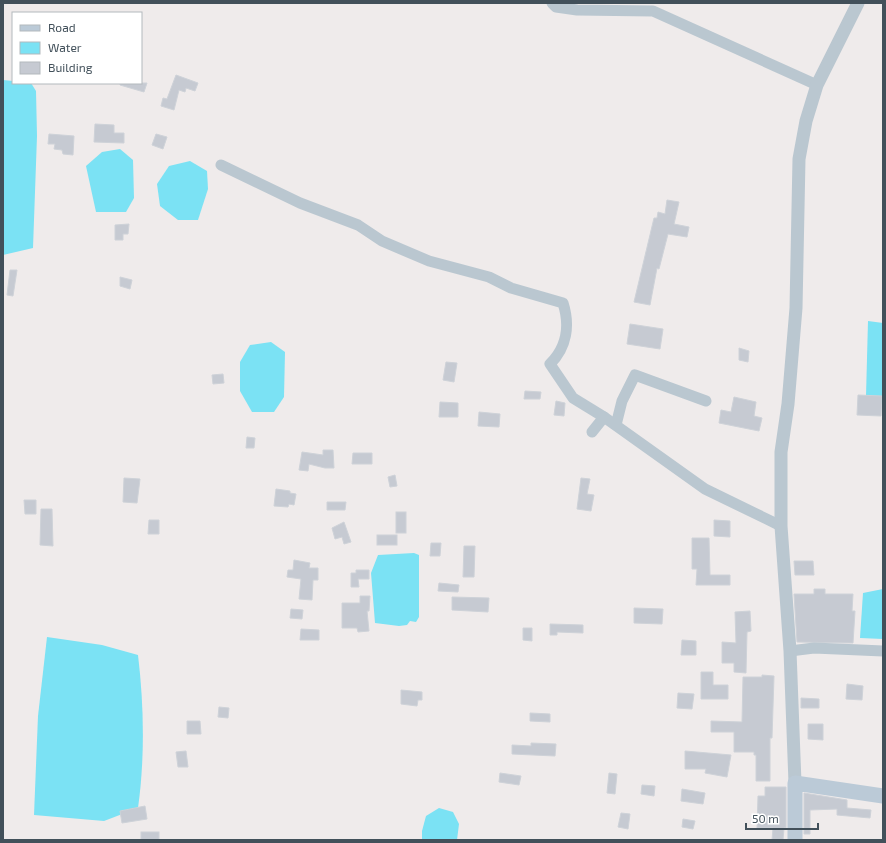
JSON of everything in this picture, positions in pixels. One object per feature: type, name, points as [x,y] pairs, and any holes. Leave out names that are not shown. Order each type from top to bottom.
[{"type":"main road","points":[[795,840],[795,783],[883,796]]},
{"type":"street","points":[[552,3],[556,7],[577,10],[653,11],[816,85]]},
{"type":"street","points":[[795,783],[790,651],[781,526],[781,452],[788,404],[796,308],[799,159],[806,121],[816,85],[858,3]]},
{"type":"street","points":[[221,165],[300,203],[358,225],[382,241],[429,261],[488,277],[511,288],[563,303],[568,316],[567,334],[557,357],[550,364],[573,398],[616,425],[705,489],[781,526]]},
{"type":"street","points":[[616,425],[622,401],[635,374],[706,401]]},
{"type":"street","points":[[592,432],[604,417]]},
{"type":"street","points":[[790,651],[814,648],[883,651]]},
{"type":"water","points":[[3,80],[12,81],[12,84],[32,84],[36,91],[37,136],[33,248],[3,255]]},
{"type":"water","points":[[120,149],[133,160],[134,198],[126,212],[96,212],[86,166],[102,152]]},
{"type":"water","points":[[190,161],[207,171],[208,189],[198,220],[178,220],[160,206],[157,184],[169,166]]},
{"type":"water","points":[[868,321],[883,323],[883,405],[866,396]]},
{"type":"water","points":[[271,342],[285,352],[284,397],[274,412],[252,412],[240,391],[240,362],[250,345]]},
{"type":"water","points":[[414,553],[419,555],[419,617],[416,622],[410,621],[407,625],[399,626],[375,623],[371,573],[378,555]]},
{"type":"water","points":[[883,589],[883,639],[860,638],[863,593]]},
{"type":"water","points":[[47,637],[102,645],[138,655],[142,693],[143,751],[138,808],[104,821],[34,815],[38,716]]},
{"type":"water","points":[[439,808],[453,812],[459,824],[457,840],[422,840],[422,831],[426,816]]},
{"type":"building","points":[[176,75],[198,83],[195,91],[186,88],[185,92],[179,90],[174,110],[161,106],[163,98],[167,99]]},
{"type":"building","points":[[147,83],[144,92],[120,84]]},
{"type":"building","points":[[95,124],[114,125],[114,133],[124,133],[124,143],[94,142]]},
{"type":"building","points":[[49,134],[74,136],[73,155],[63,154],[62,150],[54,149],[55,144],[48,144]]},
{"type":"building","points":[[156,134],[167,137],[163,149],[152,145]]},
{"type":"building","points":[[667,200],[679,202],[674,224],[689,227],[687,237],[668,234],[659,269],[657,268],[650,305],[634,302],[654,218],[657,218],[658,212],[665,214]]},
{"type":"building","points":[[129,224],[128,234],[123,234],[123,240],[115,240],[115,225]]},
{"type":"building","points":[[10,270],[17,270],[13,296],[7,295]]},
{"type":"building","points":[[120,277],[132,280],[130,289],[120,286]]},
{"type":"building","points":[[630,324],[663,329],[660,349],[627,344]]},
{"type":"building","points":[[739,348],[749,351],[748,362],[739,360]]},
{"type":"building","points":[[446,362],[457,363],[454,382],[443,380]]},
{"type":"building","points":[[223,374],[224,383],[213,384],[212,375]]},
{"type":"building","points":[[525,391],[541,392],[540,399],[524,399]]},
{"type":"building","points":[[858,395],[882,396],[881,416],[857,415]]},
{"type":"building","points":[[734,397],[756,402],[754,416],[762,418],[759,431],[719,423],[721,410],[731,412]]},
{"type":"building","points":[[556,401],[565,403],[564,416],[554,415]]},
{"type":"building","points":[[440,402],[458,403],[458,417],[439,417]]},
{"type":"building","points":[[479,412],[500,414],[499,427],[478,426]]},
{"type":"building","points":[[247,437],[255,438],[254,448],[246,448]]},
{"type":"building","points":[[323,450],[333,450],[334,468],[325,468],[309,464],[308,471],[299,470],[302,452],[323,455]]},
{"type":"building","points":[[353,453],[372,453],[372,464],[352,464]]},
{"type":"building","points":[[395,475],[397,486],[390,487],[388,477]]},
{"type":"building","points":[[124,478],[140,479],[137,503],[123,502]]},
{"type":"building","points":[[581,478],[590,479],[587,494],[594,495],[591,511],[577,509]]},
{"type":"building","points":[[276,489],[290,491],[290,493],[296,494],[294,505],[289,504],[288,507],[274,506]]},
{"type":"building","points":[[24,500],[36,500],[36,514],[25,514]]},
{"type":"building","points":[[327,502],[346,502],[345,510],[327,510]]},
{"type":"building","points":[[41,509],[52,509],[53,546],[40,545]]},
{"type":"building","points":[[396,512],[406,512],[406,533],[396,533]]},
{"type":"building","points":[[149,520],[159,520],[159,534],[148,534]]},
{"type":"building","points":[[714,520],[730,521],[730,537],[714,536]]},
{"type":"building","points":[[344,522],[351,542],[344,544],[342,537],[335,539],[332,528]]},
{"type":"building","points":[[377,535],[397,535],[397,545],[377,545]]},
{"type":"building","points":[[692,538],[709,538],[710,575],[730,575],[730,585],[696,585],[697,569],[692,569]]},
{"type":"building","points":[[431,543],[441,543],[440,556],[430,556]]},
{"type":"building","points":[[464,546],[475,546],[474,577],[463,577]]},
{"type":"building","points":[[294,560],[310,563],[309,568],[318,568],[318,580],[313,580],[312,600],[299,599],[301,579],[287,577],[288,570],[293,570]]},
{"type":"building","points":[[794,561],[813,561],[814,575],[795,575]]},
{"type":"building","points":[[356,570],[369,570],[369,579],[358,579],[359,587],[351,587],[351,573],[356,573]]},
{"type":"building","points":[[439,583],[459,585],[458,592],[438,591]]},
{"type":"building","points":[[814,589],[825,589],[825,594],[853,594],[852,611],[855,611],[853,643],[797,642],[794,594],[814,594]]},
{"type":"building","points":[[360,596],[370,596],[369,611],[367,611],[369,631],[358,632],[357,628],[342,628],[342,603],[360,603]]},
{"type":"building","points":[[452,597],[489,598],[488,612],[452,610]]},
{"type":"building","points":[[634,608],[663,609],[662,624],[634,623]]},
{"type":"building","points":[[291,609],[303,610],[302,619],[290,618]]},
{"type":"building","points":[[750,611],[751,631],[747,632],[746,673],[734,672],[734,663],[722,663],[722,642],[736,643],[735,612]]},
{"type":"building","points":[[550,624],[583,625],[583,633],[557,632],[557,635],[550,635]]},
{"type":"building","points":[[523,628],[532,628],[532,641],[523,640]]},
{"type":"building","points":[[301,629],[319,630],[319,640],[300,640]]},
{"type":"building","points":[[682,640],[696,641],[696,655],[681,655]]},
{"type":"building","points":[[701,672],[713,672],[713,685],[728,685],[728,699],[701,699]]},
{"type":"building","points":[[762,675],[774,676],[772,738],[770,738],[770,781],[756,781],[756,755],[754,755],[754,752],[734,752],[734,732],[711,732],[711,721],[742,722],[743,677],[762,677]]},
{"type":"building","points":[[847,684],[863,686],[862,700],[846,699]]},
{"type":"building","points":[[401,690],[422,692],[422,700],[418,700],[417,706],[401,704]]},
{"type":"building","points":[[678,693],[694,694],[692,709],[677,708]]},
{"type":"building","points":[[801,698],[819,699],[819,708],[801,708]]},
{"type":"building","points":[[219,707],[229,708],[228,718],[218,717]]},
{"type":"building","points":[[530,713],[550,714],[550,722],[530,721]]},
{"type":"building","points":[[187,721],[200,721],[201,734],[187,734]]},
{"type":"building","points":[[808,724],[823,724],[823,740],[808,739]]},
{"type":"building","points":[[531,743],[556,744],[555,756],[512,754],[512,745],[531,746]]},
{"type":"building","points":[[186,751],[188,767],[178,767],[176,752]]},
{"type":"building","points":[[685,751],[731,755],[727,777],[705,773],[706,769],[685,769]]},
{"type":"building","points":[[500,773],[521,776],[519,785],[499,782]]},
{"type":"building","points":[[609,773],[617,774],[615,794],[607,793]]},
{"type":"building","points":[[642,785],[655,786],[654,796],[641,794]]},
{"type":"building","points":[[765,787],[786,787],[786,828],[784,828],[783,840],[772,840],[773,828],[757,828],[758,796],[765,796]]},
{"type":"building","points":[[682,789],[705,793],[703,804],[681,801]]},
{"type":"building","points":[[804,793],[847,800],[847,808],[871,810],[870,818],[837,815],[837,809],[810,810],[810,834],[804,834]]},
{"type":"building","points":[[145,806],[147,819],[122,823],[120,811]]},
{"type":"building","points":[[621,813],[630,814],[628,829],[618,827]]},
{"type":"building","points":[[683,819],[695,821],[693,829],[682,827]]},
{"type":"building","points":[[141,832],[159,832],[159,840],[141,840]]}]
